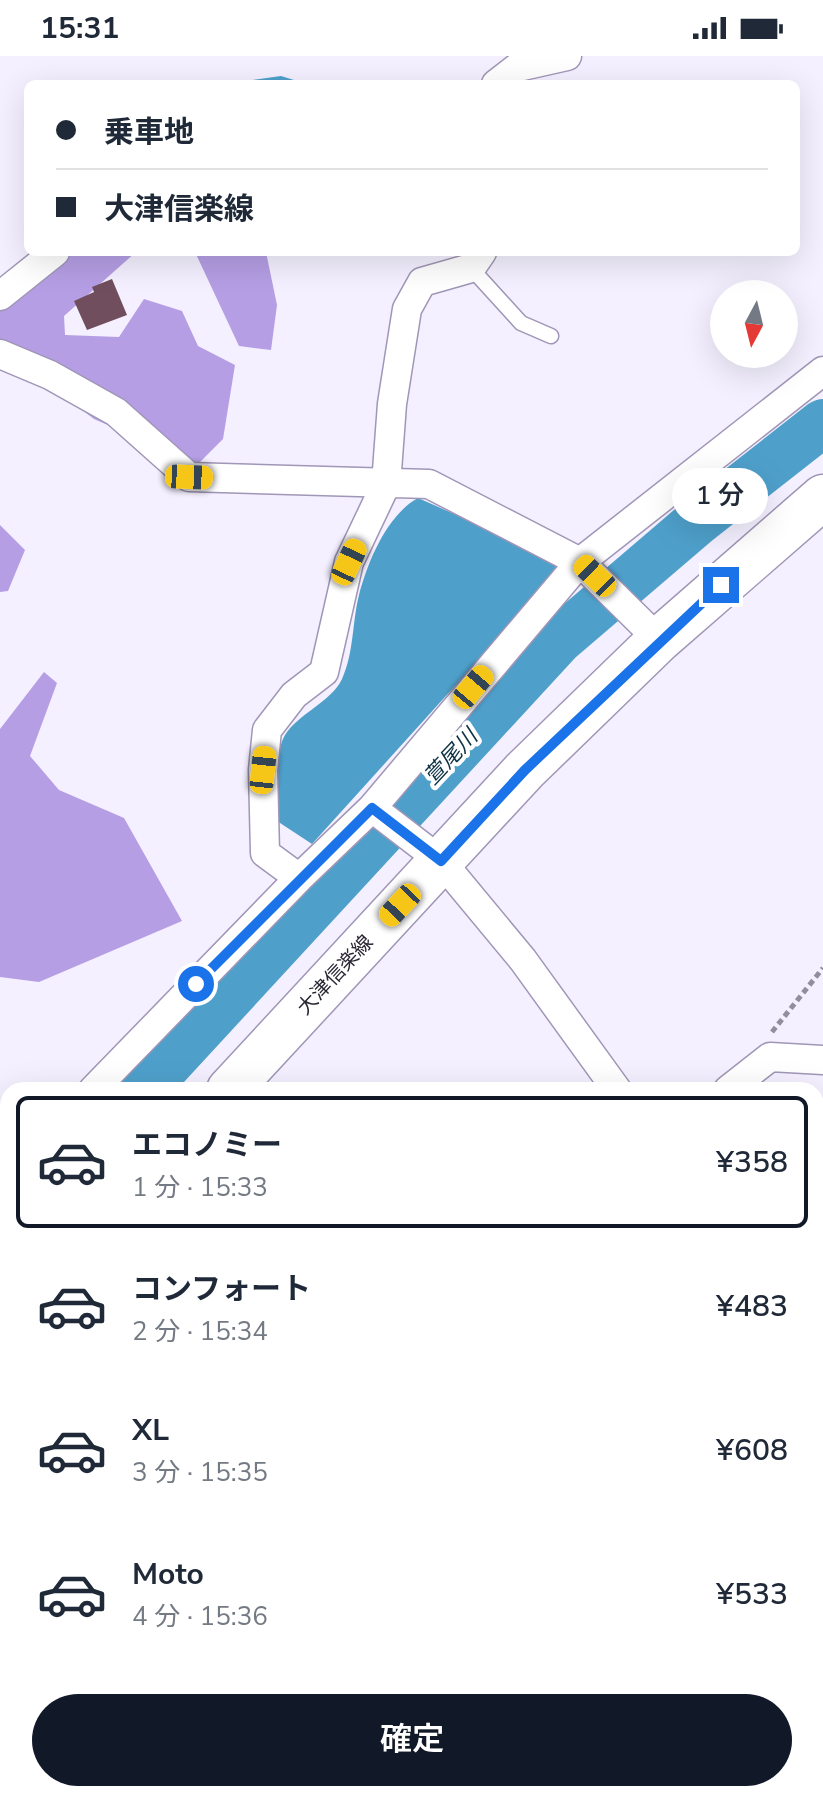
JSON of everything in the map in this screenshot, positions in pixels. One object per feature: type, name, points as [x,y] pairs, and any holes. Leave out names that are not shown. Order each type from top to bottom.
[{"type":"main road","name":"大津信楽線","points":[[236,1082],[649,631],[823,497]]},
{"type":"street","points":[[501,80],[518,67],[567,56]]},
{"type":"street","points":[[0,296],[50,256]]},
{"type":"street","points":[[299,878],[265,853],[263,770],[267,730],[294,695],[324,672],[349,562],[386,484],[392,404],[407,309],[422,282],[476,260]]},
{"type":"street","points":[[0,354],[50,375],[116,412],[189,477],[429,484],[587,569],[649,631]]},
{"type":"street","points":[[101,1082],[299,878],[373,809],[587,569],[823,371]]},
{"type":"street","points":[[373,809],[440,860],[523,960],[611,1082]]},
{"type":"street","points":[[738,1082],[770,1057],[823,1060]]},
{"type":"street","points":[[601,1802],[614,1802]]},
{"type":"lane","points":[[476,260],[521,323],[551,336]]},
{"type":"path","points":[[770,1057],[772,1029],[823,968]]},
{"type":"shaded area","points":[[60,256],[132,256],[64,316],[65,335],[119,337],[144,299],[182,311],[198,346],[235,365],[223,439],[198,464],[94,419],[0,347],[0,305]]},
{"type":"shaded area","points":[[197,256],[267,256],[277,305],[271,350],[239,346]]},
{"type":"shaded area","points":[[0,525],[25,550],[8,591],[0,592]]},
{"type":"shaded area","points":[[44,672],[57,683],[30,756],[59,790],[124,818],[182,921],[39,982],[0,977],[0,729]]},
{"type":"water","points":[[281,76],[294,80],[253,80]]},
{"type":"water","points":[[418,498],[552,557],[558,572],[312,844],[277,821],[281,743],[291,728],[330,694],[342,679],[349,659],[359,595],[373,554],[388,527]]},
{"type":"building","points":[[112,279],[127,315],[87,330],[74,301],[94,292],[92,287]]},
{"type":"waterway","name":"萱尾川","points":[[151,1082],[559,640],[698,521],[823,423]]},
{"type":"route","points":[[196,984],[372,808],[441,861],[525,770],[659,640],[721,585]]}]
